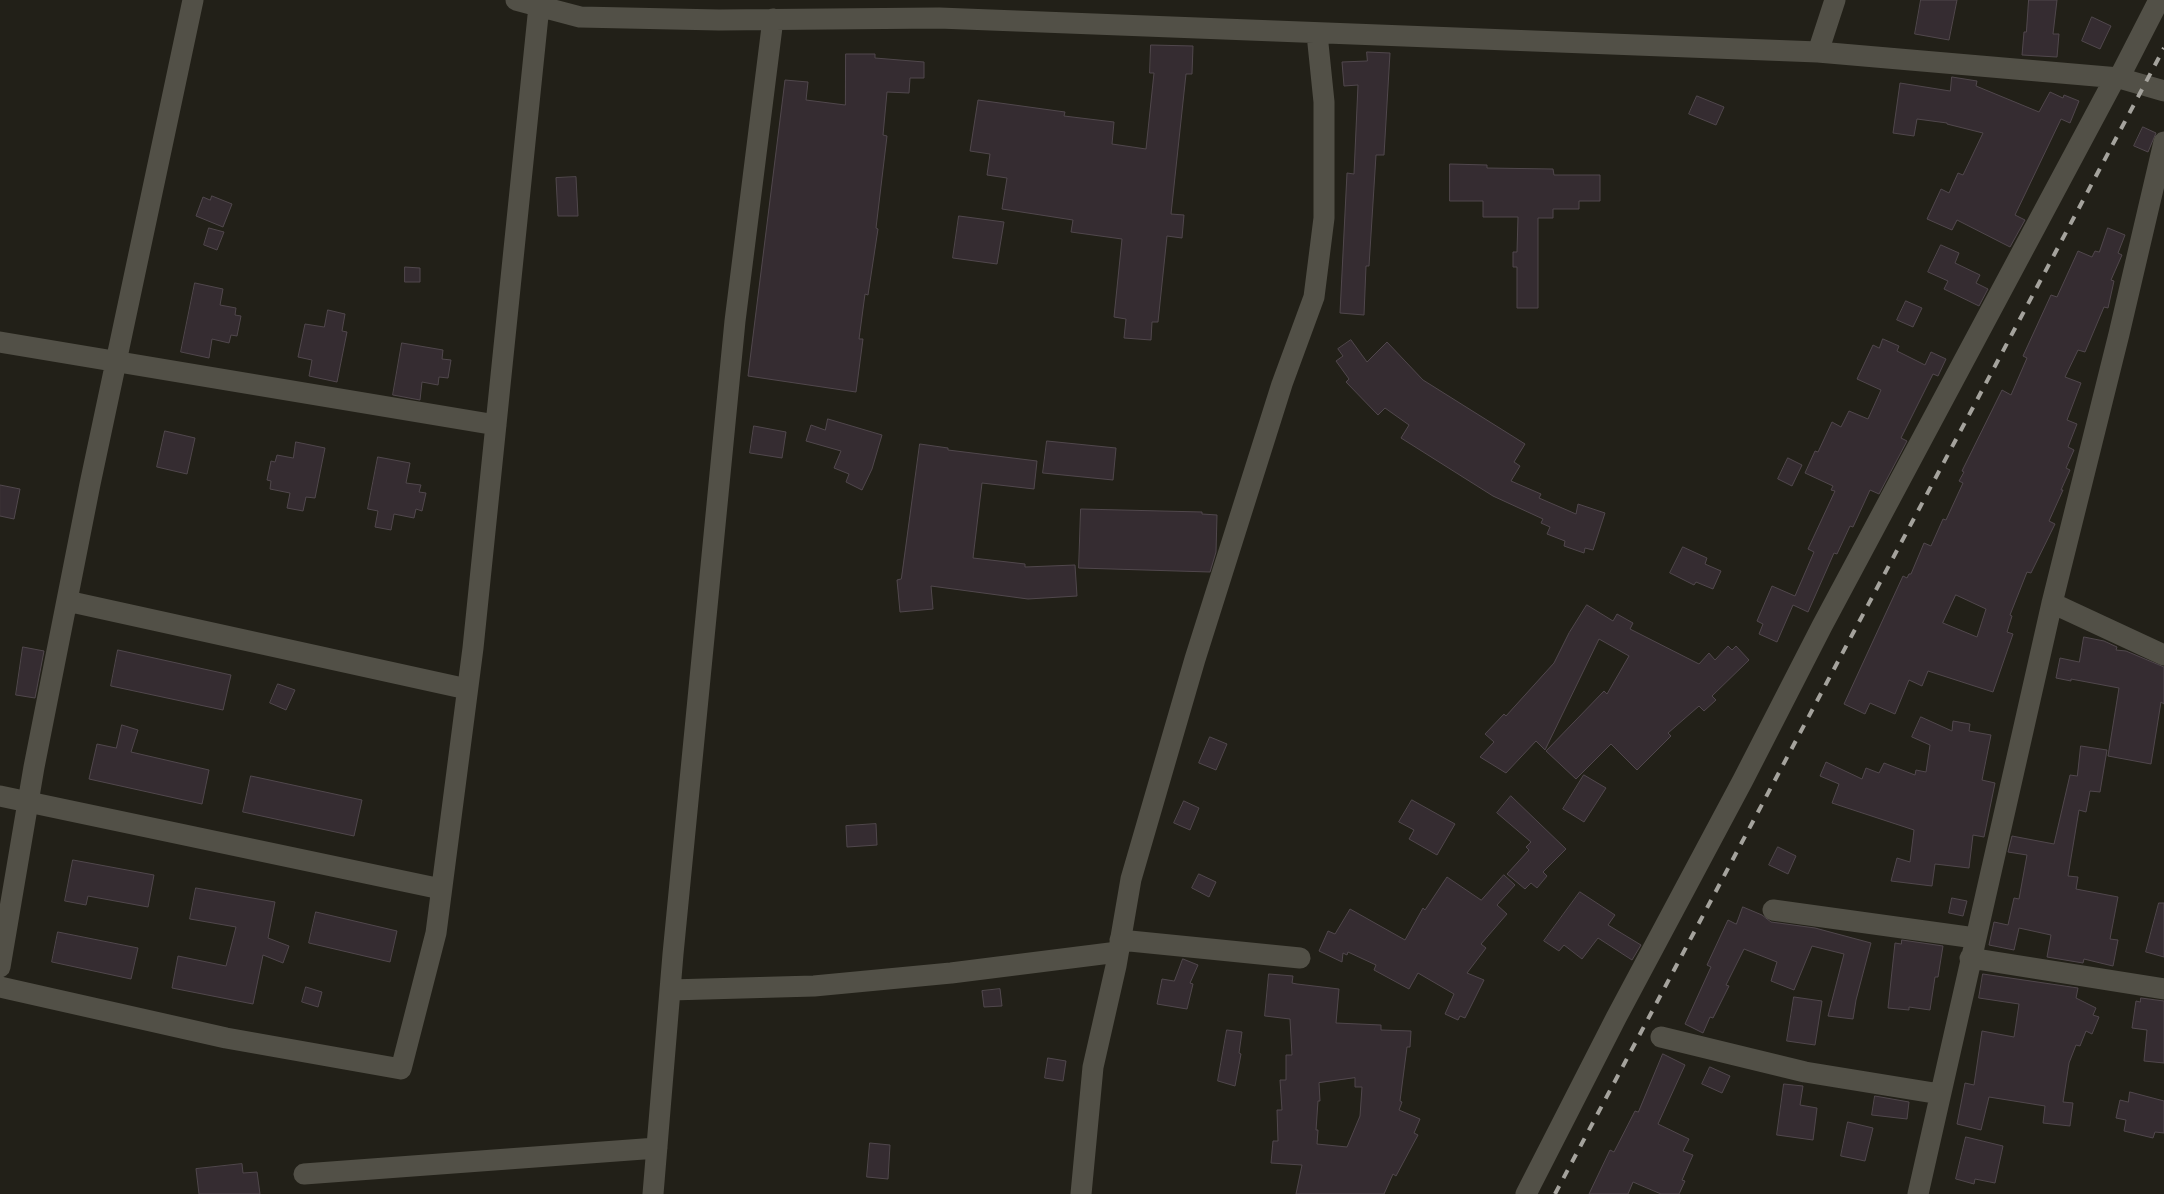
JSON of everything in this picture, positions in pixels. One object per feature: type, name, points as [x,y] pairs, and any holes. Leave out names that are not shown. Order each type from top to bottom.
[{"type":"street","points":[[0,966],[28,803],[67,601],[193,0]]},
{"type":"street","points":[[516,0],[539,6],[774,19],[940,9],[1317,34],[1818,52],[2117,78],[2164,90]]},
{"type":"street","points":[[1818,52],[1835,0]]},
{"type":"street","points":[[1526,1194],[1616,1018],[1743,780],[1822,626],[2159,0]]},
{"type":"street","points":[[0,987],[226,1038],[401,1070],[436,933],[467,689],[539,6]]},
{"type":"street","points":[[653,1194],[670,990],[735,320],[774,19]]},
{"type":"street","points":[[1082,1194],[1093,1066],[1119,946],[1131,879],[1195,659],[1282,384],[1314,296],[1324,218],[1324,102],[1317,34]]},
{"type":"street","points":[[1918,1194],[1972,948],[2052,602],[2119,334],[2164,142]]},
{"type":"street","points":[[0,342],[496,425]]},
{"type":"street","points":[[67,601],[467,689]]},
{"type":"street","points":[[2052,602],[2164,655]]},
{"type":"street","points":[[0,796],[441,889]]},
{"type":"street","points":[[1773,910],[1972,948],[2164,989]]},
{"type":"street","points":[[670,990],[814,986],[951,973],[1119,946],[1300,958]]},
{"type":"street","points":[[1661,1037],[1805,1072],[1940,1094]]},
{"type":"street","points":[[304,1174],[657,1148]]},
{"type":"building","points":[[1921,0],[1957,0],[1949,40],[1915,34]]},
{"type":"building","points":[[2029,0],[2057,0],[2053,34],[2059,34],[2057,57],[2022,55]]},
{"type":"building","points":[[2092,17],[2111,26],[2100,49],[2082,41]]},
{"type":"building","points":[[1151,45],[1193,46],[1192,74],[1186,74],[1171,214],[1184,215],[1182,238],[1167,236],[1158,322],[1152,322],[1151,340],[1124,338],[1126,319],[1114,317],[1122,239],[1071,232],[1073,220],[1002,209],[1007,178],[987,175],[990,154],[970,151],[978,100],[1065,112],[1064,116],[1114,122],[1112,144],[1146,149],[1154,73],[1150,73]]},
{"type":"building","points":[[1367,52],[1390,53],[1384,155],[1376,155],[1369,266],[1366,266],[1364,315],[1340,313],[1347,173],[1354,174],[1358,85],[1344,86],[1342,62],[1367,61]]},
{"type":"building","points":[[846,54],[875,54],[875,58],[924,62],[924,78],[910,78],[909,93],[887,92],[883,135],[887,136],[876,228],[878,229],[868,295],[865,294],[859,339],[863,339],[856,392],[748,376],[785,80],[808,82],[806,100],[845,105]]},
{"type":"building","points":[[1952,77],[1977,81],[1976,86],[2039,112],[2050,92],[2063,98],[2064,95],[2079,101],[2070,123],[2061,119],[2015,215],[2025,220],[2010,247],[1957,220],[1952,230],[1927,219],[1941,189],[1949,193],[1958,173],[1963,175],[1983,133],[1947,123],[1917,119],[1914,136],[1893,133],[1900,83],[1950,91]]},
{"type":"building","points":[[1697,96],[1724,107],[1716,125],[1689,114]]},
{"type":"building","points":[[2143,127],[2156,133],[2148,152],[2134,146]]},
{"type":"building","points":[[1450,164],[1487,165],[1487,168],[1553,169],[1554,175],[1600,175],[1600,201],[1579,201],[1579,209],[1553,209],[1553,218],[1538,218],[1538,308],[1517,308],[1517,267],[1513,267],[1513,252],[1517,252],[1518,217],[1483,217],[1483,201],[1450,201]]},
{"type":"building","points":[[576,177],[578,216],[558,216],[556,178]]},
{"type":"building","points":[[212,196],[232,204],[223,227],[196,216],[203,197],[210,200]]},
{"type":"building","points":[[959,216],[1004,222],[997,264],[953,258]]},
{"type":"building","points":[[209,228],[224,232],[217,250],[204,245]]},
{"type":"building","points":[[2108,228],[2125,235],[2118,253],[2122,255],[2111,280],[2114,281],[2108,308],[2104,307],[2085,352],[2078,350],[2065,377],[2081,383],[2067,420],[2077,424],[2068,447],[2074,450],[2066,468],[2070,470],[2049,521],[2055,524],[2031,573],[2027,572],[2010,615],[2012,616],[2007,632],[2013,634],[1993,692],[1928,671],[1922,686],[1909,680],[1895,714],[1870,703],[1865,714],[1844,704],[1903,576],[1907,578],[1911,574],[1924,543],[1931,546],[1943,519],[1946,520],[1963,483],[1959,481],[1964,472],[1962,471],[2002,390],[2011,395],[2027,358],[2023,356],[2051,295],[2057,297],[2078,251],[2092,257],[2095,251],[2099,252]],"holes":[[[1956,595],[1986,609],[1977,637],[1943,623]]]},
{"type":"building","points":[[1941,245],[1959,253],[1955,263],[1980,275],[1976,283],[1988,289],[1979,306],[1944,289],[1948,281],[1928,272]]},
{"type":"building","points":[[405,267],[420,268],[420,282],[405,282]]},
{"type":"building","points":[[195,283],[223,289],[220,305],[236,308],[235,315],[241,316],[237,336],[231,335],[229,343],[212,339],[209,358],[181,352]]},
{"type":"building","points":[[1906,301],[1922,308],[1913,327],[1897,320]]},
{"type":"building","points":[[328,310],[345,314],[342,331],[347,332],[337,382],[309,376],[312,360],[298,357],[305,324],[324,327]]},
{"type":"building","points":[[1883,339],[1899,346],[1897,351],[1925,365],[1931,352],[1946,359],[1938,376],[1933,374],[1901,438],[1907,441],[1879,494],[1870,490],[1853,527],[1850,526],[1837,554],[1834,553],[1808,612],[1793,605],[1777,642],[1759,634],[1763,624],[1757,621],[1772,586],[1795,596],[1814,552],[1808,549],[1835,491],[1831,490],[1833,486],[1805,473],[1815,451],[1818,452],[1832,422],[1841,427],[1849,411],[1868,419],[1881,390],[1857,379],[1873,345],[1879,348]]},
{"type":"building","points":[[1351,340],[1367,362],[1387,342],[1423,380],[1525,444],[1514,462],[1520,466],[1511,481],[1541,494],[1539,498],[1576,514],[1578,504],[1605,513],[1593,550],[1585,548],[1584,553],[1564,546],[1565,541],[1547,534],[1550,527],[1541,523],[1543,519],[1493,496],[1401,438],[1409,425],[1385,408],[1378,415],[1346,382],[1349,379],[1336,361],[1343,356],[1338,349]]},
{"type":"building","points":[[402,343],[443,350],[442,359],[451,360],[448,378],[439,377],[438,385],[422,382],[420,400],[393,395]]},
{"type":"building","points":[[828,419],[882,435],[872,469],[862,490],[846,482],[849,474],[834,468],[841,451],[806,441],[811,425],[825,430]]},
{"type":"building","points":[[754,426],[786,432],[782,458],[750,453]]},
{"type":"building","points":[[165,431],[195,438],[187,474],[157,467]]},
{"type":"building","points":[[1047,441],[1116,448],[1113,480],[1043,473]]},
{"type":"building","points":[[296,442],[325,448],[315,498],[306,497],[303,511],[287,508],[290,493],[270,489],[271,481],[267,480],[271,461],[275,462],[277,455],[293,458]]},
{"type":"building","points":[[920,444],[948,448],[948,450],[1037,461],[1034,489],[982,483],[973,558],[1025,564],[1025,567],[1075,565],[1077,596],[1028,599],[931,586],[933,609],[900,612],[897,580],[901,579]]},
{"type":"building","points":[[378,457],[410,463],[406,483],[421,485],[419,492],[426,493],[422,511],[416,509],[414,518],[394,514],[391,530],[375,527],[378,511],[368,509]]},
{"type":"building","points":[[1788,458],[1802,465],[1792,486],[1778,479]]},
{"type":"building","points":[[0,485],[20,489],[14,519],[0,516]]},
{"type":"building","points":[[1081,509],[1202,512],[1202,514],[1217,515],[1216,552],[1210,572],[1079,568]]},
{"type":"building","points":[[1683,547],[1707,558],[1705,564],[1721,571],[1713,589],[1696,582],[1694,585],[1670,573]]},
{"type":"building","points":[[1587,605],[1613,621],[1617,614],[1633,623],[1630,629],[1699,664],[1709,653],[1715,660],[1728,646],[1732,650],[1736,646],[1749,660],[1712,696],[1716,700],[1704,711],[1699,706],[1668,733],[1671,736],[1637,770],[1611,744],[1576,779],[1546,751],[1604,691],[1607,694],[1629,656],[1599,639],[1545,750],[1536,741],[1506,773],[1480,757],[1494,742],[1485,734],[1504,714],[1506,716],[1554,663],[1569,633]]},
{"type":"building","points":[[2084,637],[2104,641],[2117,647],[2116,650],[2126,651],[2164,667],[2164,704],[2161,702],[2151,764],[2108,756],[2119,688],[2056,678],[2060,658],[2079,662]]},
{"type":"building","points":[[23,647],[44,651],[35,698],[16,695]]},
{"type":"building","points":[[118,650],[231,675],[223,710],[111,686]]},
{"type":"building","points":[[278,684],[295,690],[286,710],[270,703]]},
{"type":"building","points":[[1921,717],[1952,731],[1953,721],[1970,724],[1969,731],[1991,735],[1982,780],[1995,783],[1984,837],[1973,835],[1969,868],[1935,864],[1932,886],[1891,881],[1897,858],[1910,862],[1914,830],[1832,803],[1839,784],[1820,776],[1826,762],[1862,779],[1866,768],[1879,773],[1884,763],[1915,775],[1916,770],[1926,772],[1930,745],[1912,737]]},
{"type":"building","points":[[122,725],[138,730],[131,752],[209,770],[202,804],[89,779],[97,744],[116,748]]},
{"type":"building","points":[[1210,737],[1227,744],[1216,770],[1199,763]]},
{"type":"building","points":[[2081,746],[2107,750],[2100,792],[2090,791],[2086,812],[2079,810],[2068,876],[2078,877],[2076,889],[2118,897],[2110,939],[2118,940],[2113,966],[2084,959],[2083,963],[2047,957],[2051,935],[2019,928],[2014,950],[1989,945],[1994,922],[2008,925],[2014,898],[2019,899],[2027,855],[2008,852],[2012,836],[2054,844],[2070,775],[2077,776]]},
{"type":"building","points":[[1584,775],[1606,788],[1584,822],[1563,809]]},
{"type":"building","points":[[251,776],[362,800],[354,836],[243,812]]},
{"type":"building","points":[[1511,796],[1566,849],[1543,872],[1547,876],[1537,888],[1531,883],[1525,889],[1507,874],[1529,850],[1526,847],[1531,842],[1497,813]]},
{"type":"building","points":[[1412,800],[1455,824],[1437,855],[1409,839],[1414,830],[1399,822]]},
{"type":"building","points":[[1184,801],[1199,808],[1190,830],[1174,823]]},
{"type":"building","points":[[876,824],[877,845],[847,847],[846,826]]},
{"type":"building","points":[[1778,847],[1796,856],[1788,874],[1769,865]]},
{"type":"building","points":[[73,860],[154,875],[148,907],[88,896],[86,905],[65,901]]},
{"type":"building","points":[[1199,874],[1216,882],[1209,897],[1192,888]]},
{"type":"building","points":[[1504,875],[1515,885],[1497,905],[1507,914],[1481,944],[1486,948],[1467,973],[1484,980],[1465,1018],[1460,1016],[1458,1020],[1445,1014],[1454,994],[1418,973],[1409,989],[1374,970],[1376,965],[1348,952],[1347,955],[1343,953],[1342,962],[1319,951],[1328,931],[1335,934],[1350,909],[1405,940],[1423,908],[1425,910],[1447,877],[1481,900]]},
{"type":"building","points":[[196,888],[275,902],[268,938],[289,946],[283,963],[263,955],[253,1004],[172,988],[178,956],[226,966],[236,927],[190,919]]},
{"type":"building","points":[[1580,892],[1615,915],[1608,925],[1641,945],[1632,960],[1598,938],[1582,959],[1564,945],[1559,951],[1544,941]]},
{"type":"building","points":[[1952,898],[1967,901],[1963,916],[1949,913]]},
{"type":"building","points":[[2159,903],[2164,903],[2164,957],[2146,952]]},
{"type":"building","points":[[1743,907],[1762,915],[1771,922],[1815,928],[1871,943],[1853,1019],[1828,1016],[1844,954],[1812,946],[1794,990],[1771,981],[1777,962],[1744,949],[1726,985],[1729,986],[1713,1018],[1710,1017],[1703,1033],[1685,1024],[1711,967],[1707,965],[1728,920],[1736,924]]},
{"type":"building","points":[[316,912],[397,931],[390,962],[309,943]]},
{"type":"building","points":[[58,932],[138,948],[131,979],[52,962]]},
{"type":"building","points":[[1902,940],[1943,946],[1938,977],[1935,977],[1930,1010],[1909,1007],[1909,1010],[1888,1008],[1895,943],[1901,944]]},
{"type":"building","points":[[1183,959],[1198,965],[1190,983],[1193,984],[1187,1009],[1157,1004],[1162,979],[1174,981]]},
{"type":"building","points":[[1269,974],[1293,976],[1292,983],[1339,989],[1336,1023],[1381,1025],[1381,1030],[1411,1031],[1400,1101],[1402,1102],[1399,1110],[1420,1119],[1414,1133],[1418,1135],[1396,1176],[1393,1174],[1384,1194],[1296,1194],[1302,1165],[1271,1163],[1273,1141],[1278,1141],[1277,1110],[1282,1110],[1280,1080],[1286,1080],[1286,1055],[1292,1055],[1290,1019],[1265,1016]],"holes":[[[1355,1078],[1355,1087],[1362,1087],[1360,1116],[1347,1147],[1317,1144],[1318,1101],[1320,1101],[1319,1083]]]},
{"type":"building","points":[[1983,974],[2078,988],[2076,998],[2096,1008],[2093,1015],[2099,1017],[2092,1034],[2086,1031],[2080,1046],[2076,1045],[2069,1063],[2063,1102],[2073,1103],[2070,1126],[2043,1123],[2045,1106],[1989,1097],[1981,1130],[1957,1124],[1965,1083],[1974,1085],[1982,1031],[2014,1037],[2019,1004],[1979,998]]},
{"type":"building","points":[[306,987],[322,992],[318,1007],[302,1002]]},
{"type":"building","points":[[1000,989],[1002,1006],[984,1007],[982,991]]},
{"type":"building","points":[[1794,997],[1822,1001],[1815,1045],[1787,1041]]},
{"type":"building","points":[[2141,998],[2164,1001],[2164,1063],[2144,1061],[2147,1030],[2132,1028],[2136,1001],[2140,1002]]},
{"type":"building","points":[[1227,1030],[1242,1032],[1239,1053],[1241,1054],[1235,1086],[1218,1081]]},
{"type":"building","points":[[1663,1054],[1685,1065],[1658,1124],[1689,1139],[1683,1151],[1693,1155],[1682,1180],[1685,1181],[1679,1194],[1661,1194],[1633,1182],[1628,1194],[1589,1194],[1610,1150],[1614,1152],[1635,1111],[1638,1112]]},
{"type":"building","points":[[1048,1058],[1066,1061],[1063,1081],[1045,1078]]},
{"type":"building","points":[[1710,1067],[1730,1076],[1722,1093],[1702,1084]]},
{"type":"building","points":[[1784,1084],[1803,1086],[1800,1105],[1817,1108],[1813,1140],[1777,1135]]},
{"type":"building","points":[[2130,1092],[2164,1101],[2164,1133],[2155,1132],[2153,1138],[2124,1131],[2126,1120],[2116,1118],[2120,1100],[2128,1102]]},
{"type":"building","points":[[1875,1096],[1909,1102],[1907,1119],[1872,1115]]},
{"type":"building","points":[[1848,1122],[1873,1128],[1865,1161],[1841,1156]]},
{"type":"building","points":[[1966,1137],[2003,1146],[1995,1183],[1975,1179],[1974,1184],[1956,1179]]},
{"type":"building","points":[[870,1143],[890,1145],[888,1179],[867,1177]]},
{"type":"building","points":[[242,1164],[243,1173],[257,1172],[260,1194],[199,1194],[196,1169]]},
{"type":"railway","points":[[1555,1194],[2164,48]]}]
